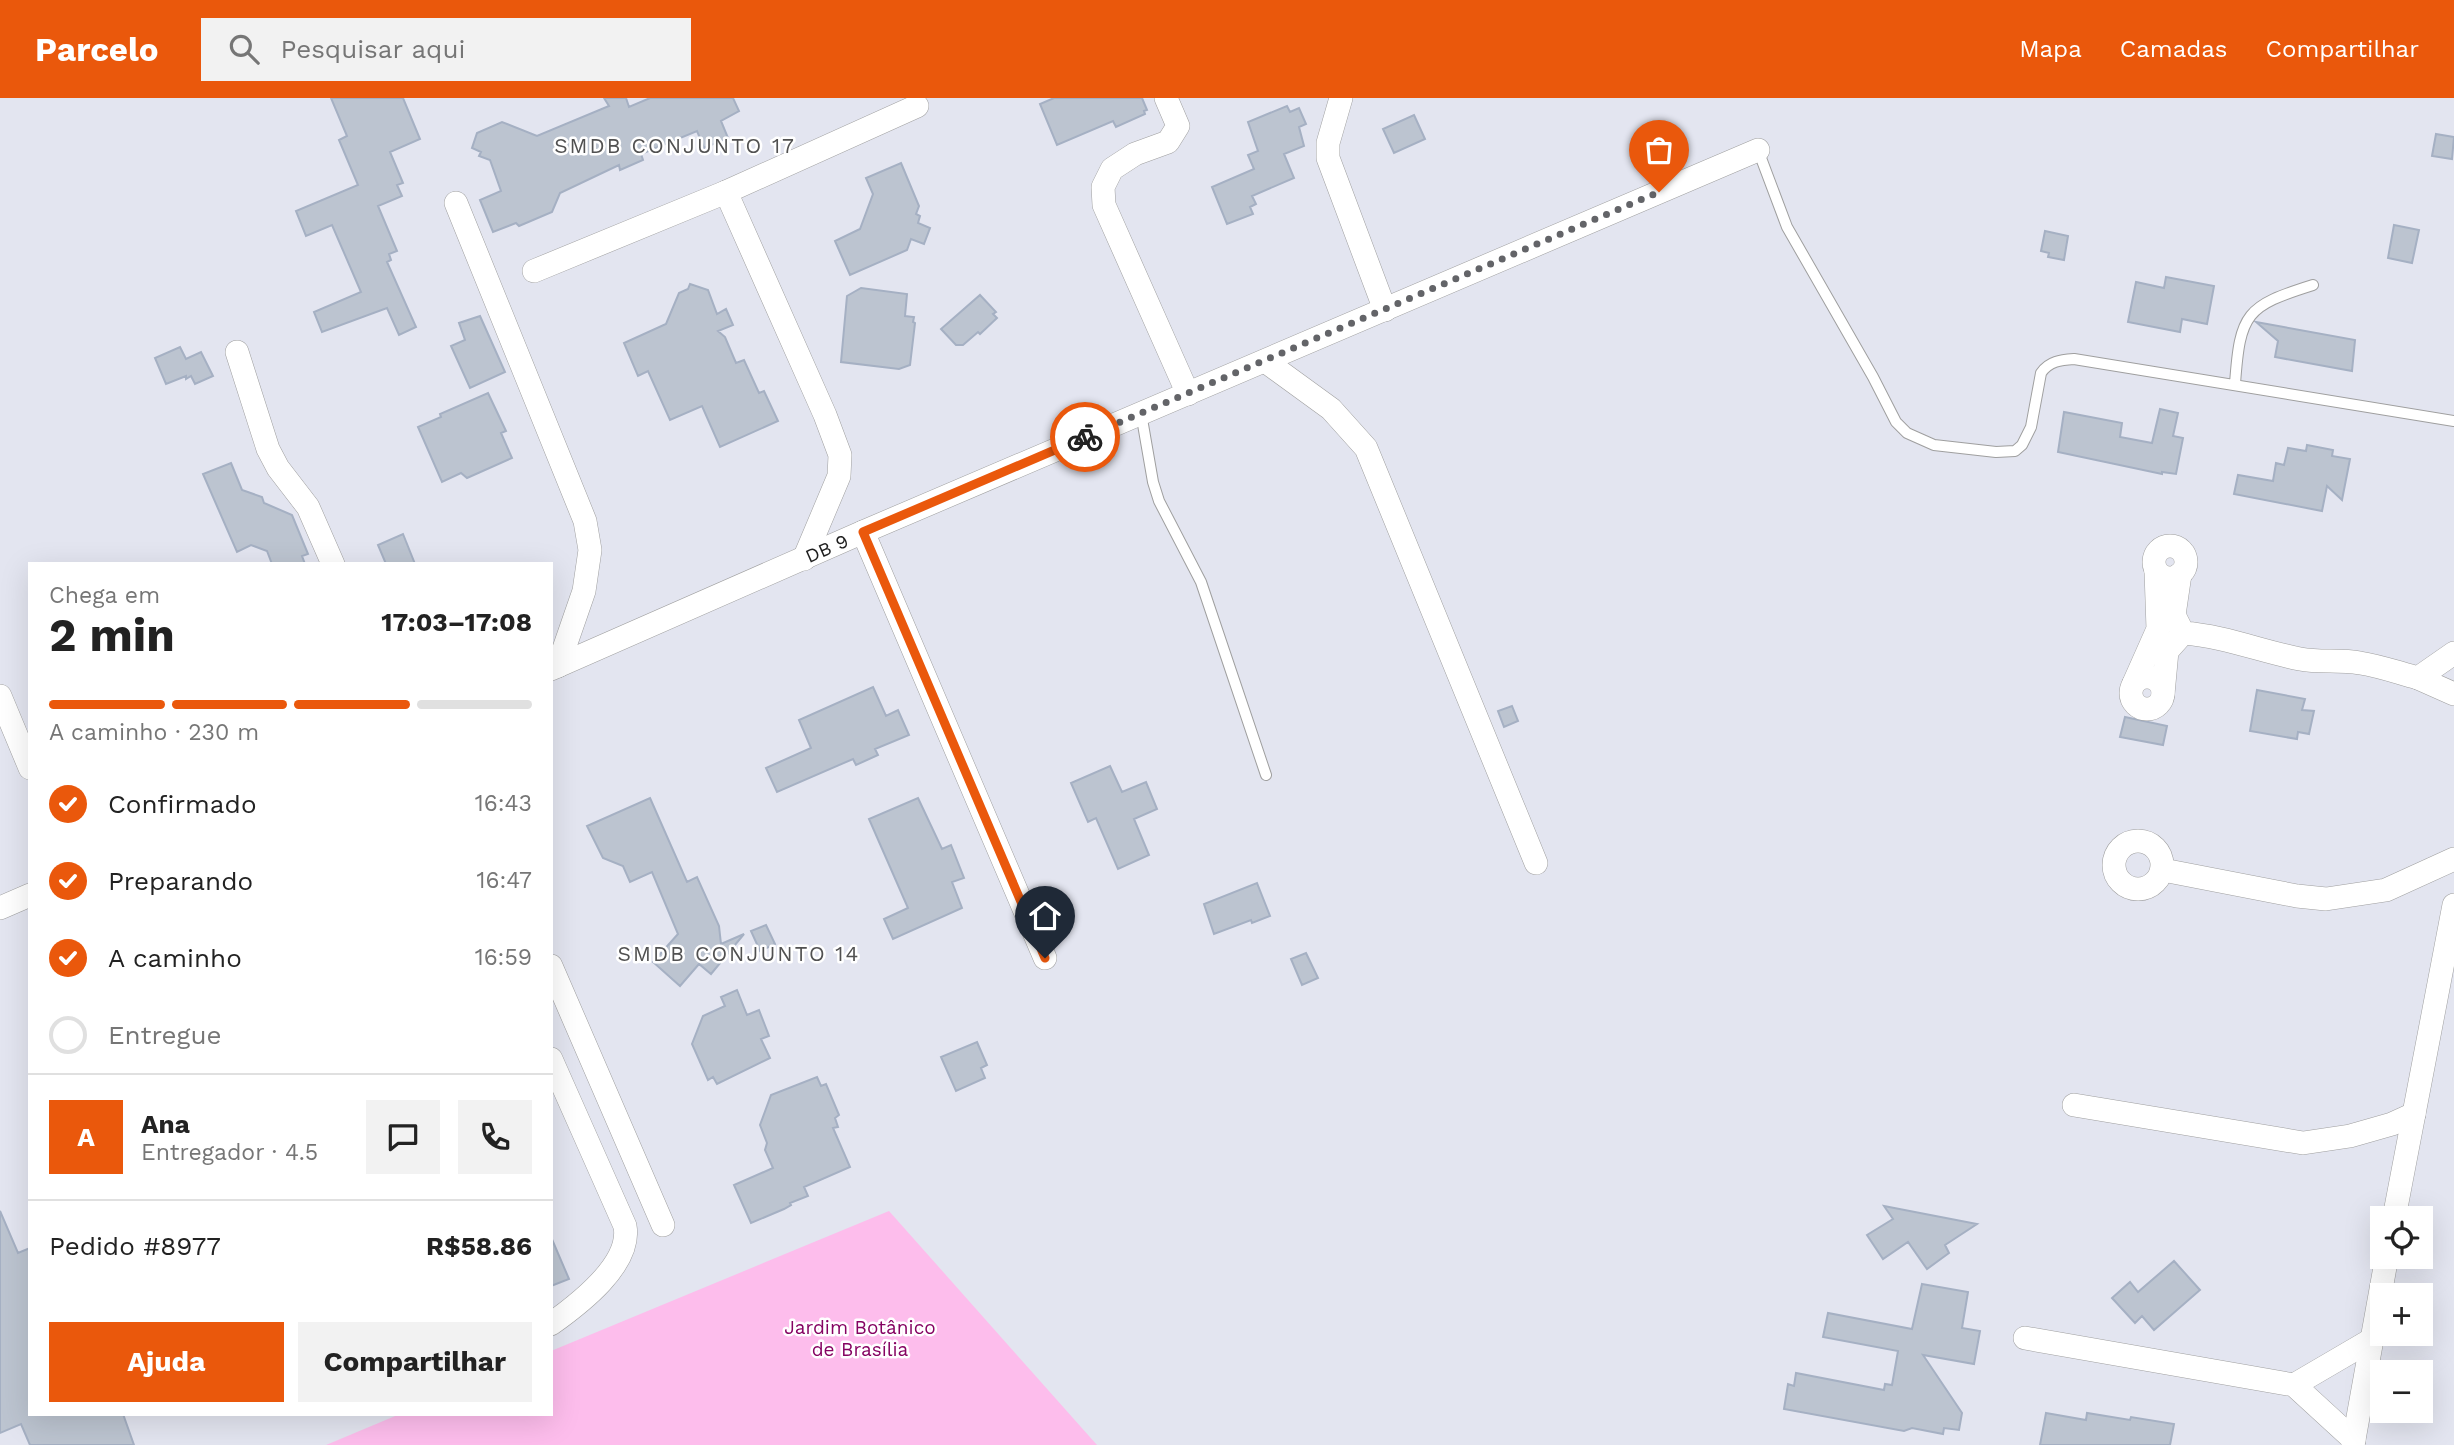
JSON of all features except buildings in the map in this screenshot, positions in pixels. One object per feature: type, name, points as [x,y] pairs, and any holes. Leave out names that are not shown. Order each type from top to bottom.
[{"type":"street","points":[[1166,98],[1178,126],[1168,142],[1135,154],[1112,169],[1103,187],[1104,205],[1188,394]]},
{"type":"street","points":[[1341,98],[1328,143],[1328,158],[1385,310]]},
{"type":"street","points":[[534,271],[726,192],[917,106]]},
{"type":"street","name":"DB 9","points":[[555,668],[863,532],[1758,150]]},
{"type":"street","points":[[726,192],[825,415],[840,455],[839,476],[804,559]]},
{"type":"street","points":[[456,203],[585,521],[590,550],[584,591],[555,668]]},
{"type":"street","points":[[237,352],[268,449],[278,468],[308,507],[332,562]]},
{"type":"street","points":[[1265,361],[1331,409],[1366,448],[1536,863]]},
{"type":"street","points":[[863,532],[1045,958]]},
{"type":"street","points":[[2156,571],[2170,578],[2180,574],[2174,615],[2183,633],[2167,651],[2163,694],[2161,684],[2154,678],[2143,677],[2134,683],[2158,629],[2156,571]]},
{"type":"street","points":[[2183,633],[2246,643],[2311,661],[2361,663],[2418,678],[2454,694]]},
{"type":"street","points":[[2418,678],[2454,653]]},
{"type":"street","points":[[0,696],[28,763]]},
{"type":"street","points":[[2163,870],[2297,896],[2326,899],[2386,890],[2454,859]]},
{"type":"street","points":[[0,908],[28,896]]},
{"type":"street","points":[[2396,1206],[2454,905]]},
{"type":"street","points":[[553,971],[663,1225]]},
{"type":"street","points":[[553,1064],[625,1226],[628,1239],[613,1267],[576,1307],[553,1323]]},
{"type":"street","points":[[2074,1105],[2303,1143],[2350,1136],[2392,1124],[2414,1114]]},
{"type":"street","points":[[2025,1338],[2294,1385],[2353,1442]]},
{"type":"street","points":[[2294,1385],[2370,1341]]},
{"type":"street","points":[[2353,1442],[2370,1346]]},
{"type":"lane","points":[[1758,150],[1787,227],[1832,309],[1873,377],[1896,422],[1907,433],[1921,441],[1996,452],[2015,450],[2022,445],[2031,427],[2041,373],[2054,362],[2063,360],[2094,361],[2454,421]]},
{"type":"lane","points":[[2235,384],[2238,347],[2245,325],[2254,311],[2275,297],[2314,285]]},
{"type":"lane","points":[[1141,413],[1153,482],[1164,512],[1201,582],[1266,775]]},
{"type":"green space","name":"Jardim Botânico de Brasília","points":[[889,1211],[1097,1445],[326,1445],[395,1416],[553,1416],[553,1350]]},
{"type":"way so far","points":[[1085,437],[1659,192]]},
{"type":"district","name":"SMDB CONJUNTO 17","points":[[675,146]]},
{"type":"district","name":"SMDB CONJUNTO 14","points":[[739,954]]},
{"type":"route","points":[[1045,958],[863,532],[1085,437]]}]
